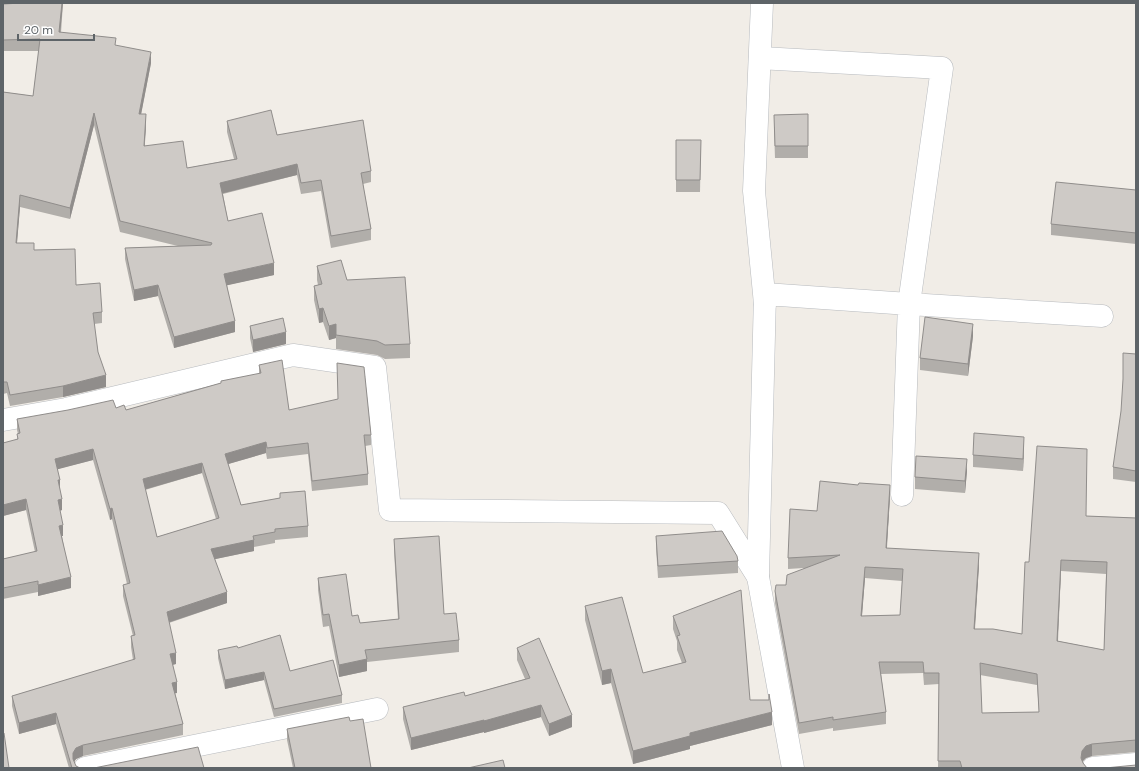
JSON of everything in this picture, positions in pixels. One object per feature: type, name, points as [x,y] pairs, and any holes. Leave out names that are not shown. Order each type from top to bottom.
[{"type":"street","points":[[762,3],[754,190],[765,304]]},
{"type":"street","points":[[760,58],[942,68],[909,304],[902,495]]},
{"type":"street","points":[[792,768],[758,576],[765,294],[1102,316]]},
{"type":"street","points":[[3,420],[66,409],[294,355],[375,367],[390,510],[718,513],[758,576]]},
{"type":"street","points":[[85,768],[377,709]]},
{"type":"street","points":[[1093,768],[1136,764]]},
{"type":"building","points":[[62,3],[59,32],[116,38],[115,45],[151,52],[139,114],[146,114],[144,146],[183,141],[187,168],[237,159],[227,121],[271,110],[277,135],[363,120],[371,171],[361,173],[371,229],[331,236],[321,180],[301,183],[297,164],[220,183],[228,221],[262,213],[274,263],[224,274],[235,321],[174,337],[158,285],[134,290],[125,248],[211,245],[212,243],[120,221],[94,113],[70,208],[20,195],[16,243],[34,243],[34,250],[75,249],[76,285],[100,283],[102,312],[93,313],[98,352],[106,375],[63,386],[10,395],[7,382],[3,382],[3,92],[33,96],[40,39],[3,40],[3,4]]},
{"type":"building","points":[[808,114],[808,146],[775,146],[774,115]]},
{"type":"building","points":[[676,140],[701,140],[700,180],[676,180]]},
{"type":"building","points":[[1056,182],[1136,190],[1136,233],[1051,224]]},
{"type":"building","points":[[341,260],[347,280],[405,277],[410,344],[385,345],[377,341],[336,335],[336,324],[329,326],[323,308],[319,309],[314,286],[322,284],[317,266]]},
{"type":"building","points":[[925,317],[973,324],[968,364],[920,358]]},
{"type":"building","points":[[283,318],[286,332],[253,340],[250,326]]},
{"type":"building","points":[[1123,353],[1136,354],[1136,471],[1113,467],[1121,411]]},
{"type":"building","points":[[282,360],[289,410],[338,399],[337,363],[364,367],[371,435],[364,435],[368,474],[312,481],[308,443],[267,448],[266,442],[225,454],[241,505],[280,498],[280,493],[305,491],[308,526],[275,529],[275,532],[253,536],[254,540],[211,549],[227,592],[167,612],[176,653],[170,654],[177,682],[172,683],[183,724],[83,745],[76,748],[73,753],[73,759],[76,766],[80,768],[72,768],[56,713],[19,723],[12,696],[135,659],[131,636],[135,635],[123,585],[130,583],[112,508],[110,509],[93,449],[55,459],[60,480],[58,480],[62,499],[58,500],[63,525],[59,526],[71,577],[38,585],[38,581],[3,588],[3,559],[37,551],[26,499],[3,505],[3,443],[18,439],[17,434],[20,433],[17,419],[113,400],[116,408],[124,405],[126,410],[221,383],[221,381],[261,373],[259,365]],"holes":[[[202,463],[219,518],[157,537],[143,479]]]},
{"type":"building","points":[[974,433],[1024,437],[1023,459],[973,455]]},
{"type":"building","points":[[1037,446],[1087,449],[1086,516],[1136,518],[1136,740],[1092,744],[1086,746],[1082,751],[1081,758],[1087,768],[962,768],[960,761],[938,761],[939,673],[924,673],[923,662],[879,662],[886,712],[833,720],[833,717],[799,723],[775,591],[776,585],[786,585],[787,575],[840,555],[788,558],[790,509],[817,511],[820,481],[858,485],[859,483],[890,485],[886,548],[979,553],[974,629],[993,629],[1022,634],[1025,562],[1029,562]],"holes":[[[1061,560],[1107,562],[1104,650],[1057,641]],[[865,567],[903,569],[900,615],[861,616]],[[980,663],[1037,674],[1039,712],[982,713]]]},
{"type":"building","points":[[916,456],[967,459],[965,481],[915,477]]},
{"type":"building","points":[[722,531],[737,556],[738,561],[658,566],[656,536]]},
{"type":"building","points":[[439,536],[444,614],[456,613],[459,640],[365,650],[367,659],[339,665],[329,614],[323,615],[318,578],[346,574],[352,616],[358,615],[360,623],[399,619],[394,539]]},
{"type":"building","points":[[741,590],[750,700],[769,700],[769,694],[772,712],[690,733],[690,736],[633,751],[611,669],[602,671],[585,606],[622,597],[643,673],[686,662],[677,636],[680,635],[673,616]]},
{"type":"building","points":[[280,635],[290,671],[333,660],[342,695],[274,709],[264,672],[225,680],[218,650],[237,646],[238,648]]},
{"type":"building","points":[[539,638],[572,715],[549,724],[541,705],[484,721],[411,738],[403,707],[464,692],[465,696],[530,678],[517,648]]},
{"type":"building","points":[[349,717],[350,721],[363,719],[371,768],[295,768],[287,729]]},
{"type":"building","points":[[4,733],[9,768],[3,768]]},
{"type":"building","points":[[198,747],[204,768],[94,768]]},
{"type":"building","points":[[503,760],[505,768],[468,768]]},
{"type":"building","points":[[1136,765],[1136,768],[1105,768]]}]
